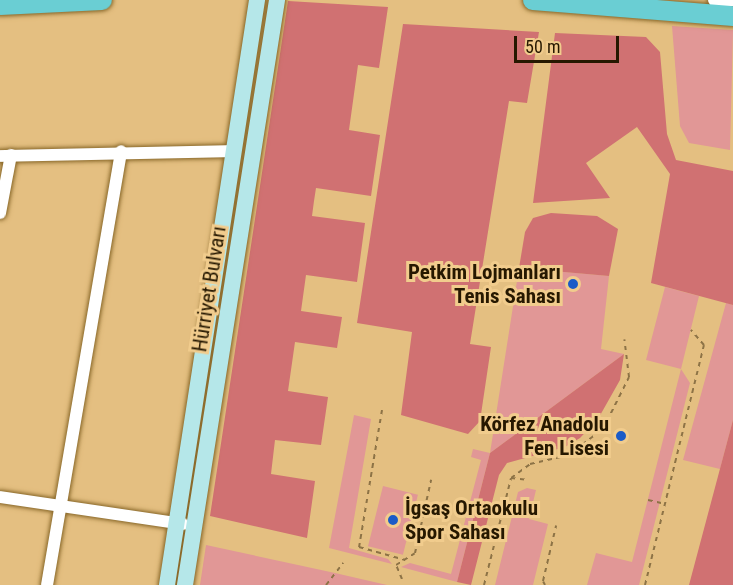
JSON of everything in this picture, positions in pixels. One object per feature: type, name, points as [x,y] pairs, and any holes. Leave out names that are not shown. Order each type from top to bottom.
[{"type":"main road","points":[[0,5],[102,0]]},
{"type":"main road","name":"Hürriyet Bulvarı","points":[[167,585],[231,151],[257,0]]},
{"type":"main road","name":"Hürriyet Bulvarı","points":[[185,585],[277,0]]},
{"type":"main road","points":[[533,0],[733,15]]},
{"type":"street","points":[[714,0],[733,0]]},
{"type":"street","points":[[0,213],[5,156],[121,151],[231,151]]},
{"type":"street","points":[[47,585],[121,151]]},
{"type":"street","points":[[0,497],[194,525]]},
{"type":"path","points":[[645,585],[704,345],[690,330]]},
{"type":"path","points":[[484,585],[511,478],[530,464],[568,455],[603,429],[629,377],[624,339]]},
{"type":"path","points":[[382,410],[359,547],[405,560]]},
{"type":"path","points":[[511,478],[529,480]]},
{"type":"path","points":[[402,579],[396,566],[414,553],[431,480]]},
{"type":"path","points":[[648,500],[665,504]]},
{"type":"path","points":[[546,585],[543,581],[556,526]]},
{"type":"path","points":[[326,585],[343,563]]},
{"type":"shaded area","points":[[288,1],[388,7],[379,68],[358,65],[349,130],[380,135],[371,196],[316,188],[314,201],[312,216],[365,223],[357,282],[306,275],[301,311],[342,317],[337,348],[295,342],[288,391],[328,397],[321,445],[275,440],[271,474],[315,481],[307,538],[210,516]]},
{"type":"shaded area","points":[[403,24],[539,32],[527,103],[509,101],[470,344],[491,347],[480,421],[468,434],[401,415],[412,332],[357,323]]},
{"type":"shaded area","points":[[672,26],[733,30],[730,150],[689,143],[680,126]]},
{"type":"shaded area","points":[[555,33],[646,37],[660,52],[667,134],[676,160],[733,171],[733,305],[651,283],[670,174],[637,127],[586,163],[610,198],[533,203]]},
{"type":"shaded area","points":[[551,213],[597,216],[618,229],[609,276],[519,268],[525,232],[533,218]]},
{"type":"shaded area","points":[[519,268],[609,276],[601,349],[624,354],[490,453]]},
{"type":"shaded area","points":[[665,287],[699,296],[681,369],[646,360]]},
{"type":"shaded area","points":[[726,303],[733,305],[733,420],[720,469],[683,460]]},
{"type":"shaded area","points":[[624,354],[620,380],[598,419],[580,438],[565,447],[507,463],[499,475],[471,585],[457,582],[490,453]]},
{"type":"shaded area","points":[[681,369],[690,383],[639,585],[587,585],[596,553],[632,562]]},
{"type":"shaded area","points":[[354,415],[371,419],[349,548],[388,559],[392,564],[329,548]]},
{"type":"shaded area","points":[[733,420],[733,585],[689,585]]},
{"type":"shaded area","points":[[473,449],[490,453],[457,582],[401,567],[410,563],[451,574],[481,460],[471,457]]},
{"type":"shaded area","name":"İgsaş Ortaokulu Spor Sahası","points":[[383,486],[418,495],[403,555],[368,546]]},
{"type":"shaded area","points":[[527,488],[536,490],[529,519],[548,524],[533,585],[495,585],[518,492]]},
{"type":"shaded area","points":[[206,545],[335,573],[387,585],[200,585]]},
{"type":"place","name":"Petkim Lojmanları Tenis Sahası","points":[[573,284]]},
{"type":"place","name":"Körfez Anadolu Fen Lisesi","points":[[621,436]]},
{"type":"place","name":"İgsaş Ortaokulu Spor Sahası","points":[[393,520]]}]
